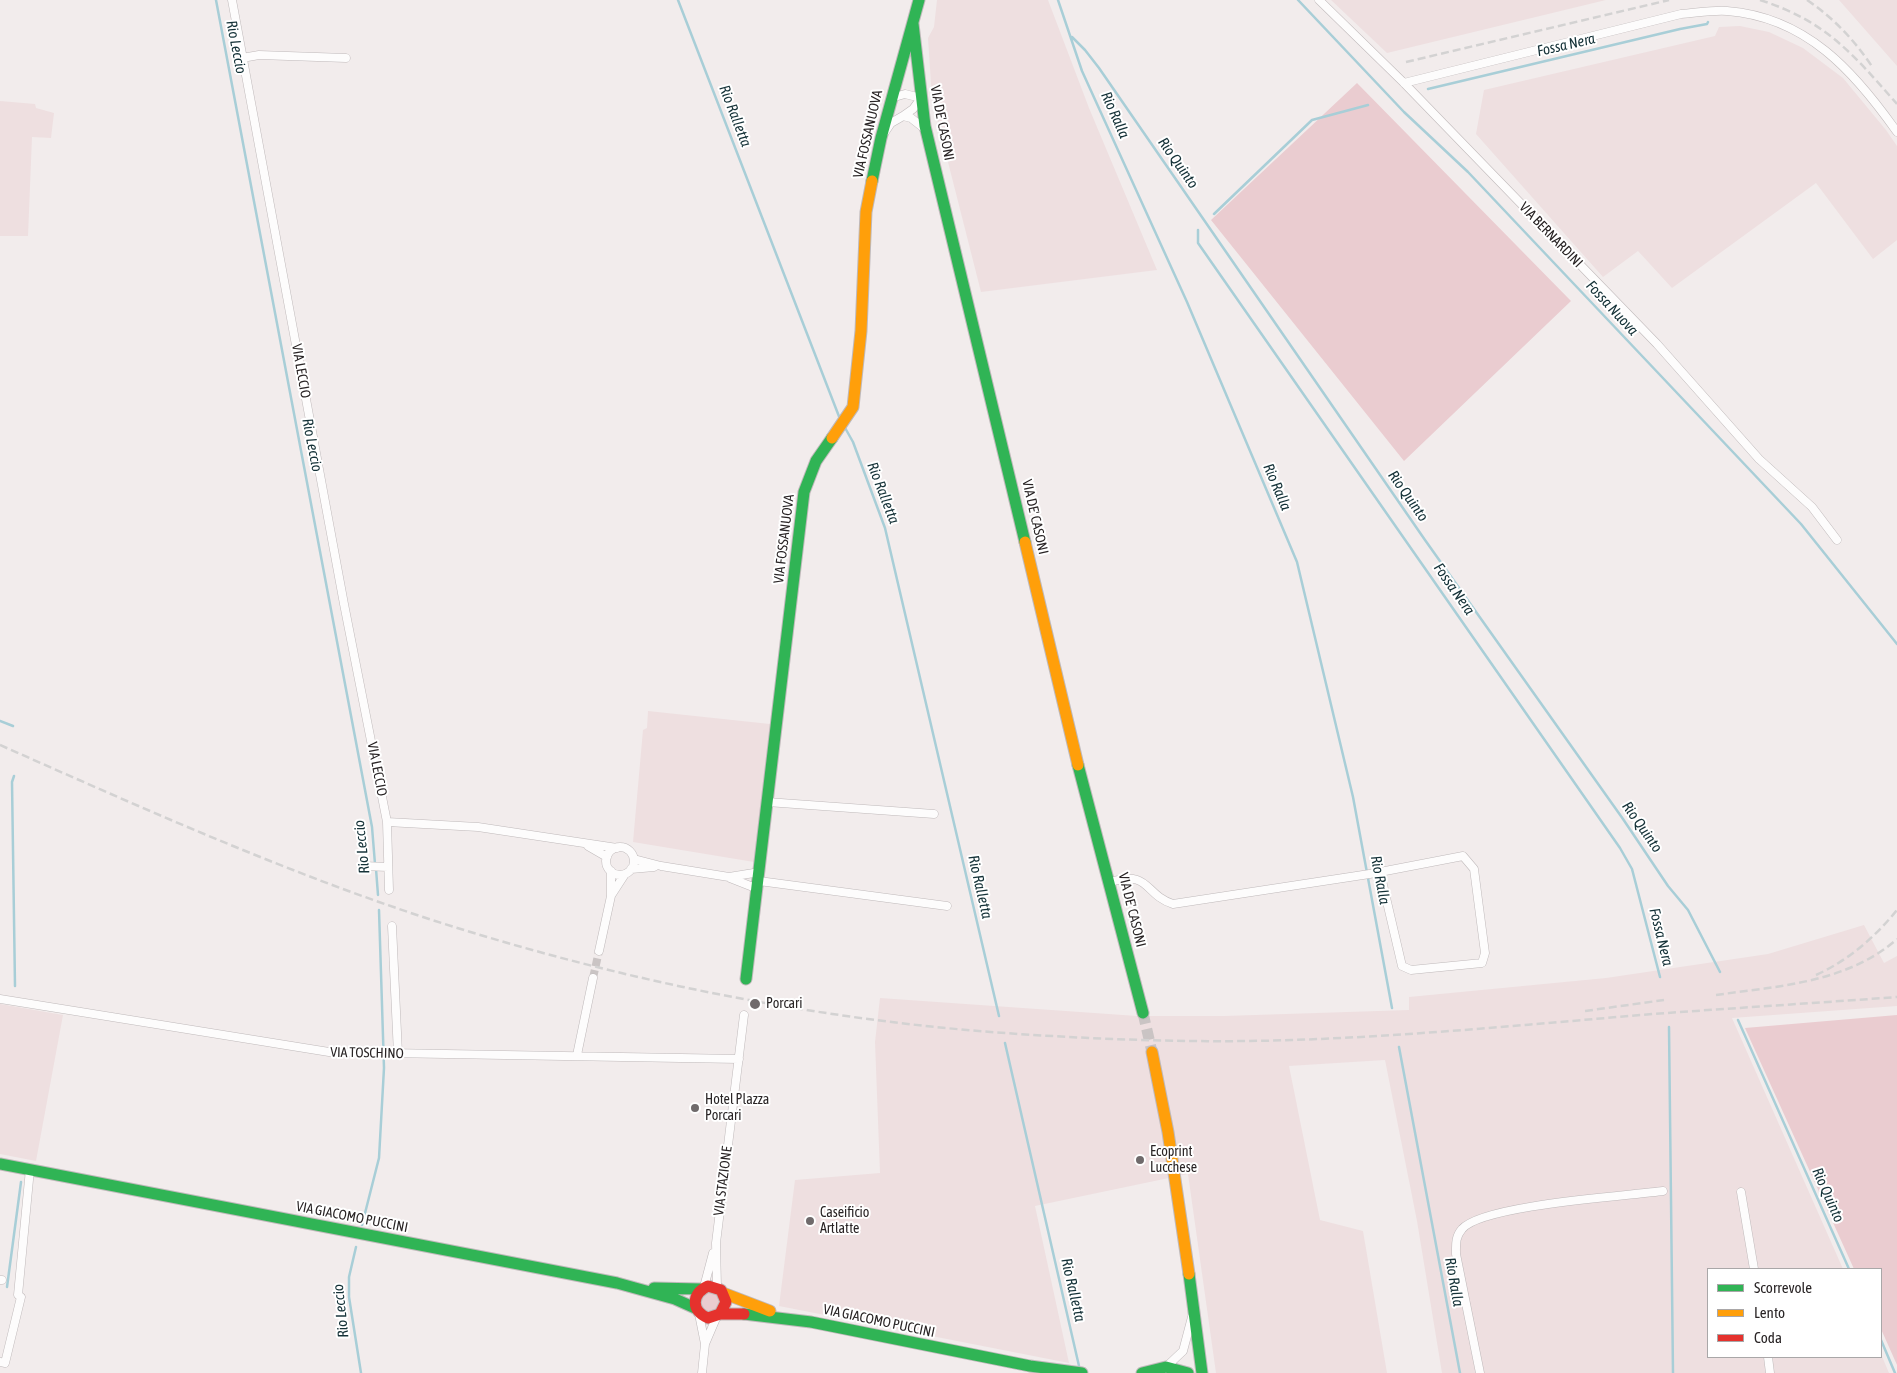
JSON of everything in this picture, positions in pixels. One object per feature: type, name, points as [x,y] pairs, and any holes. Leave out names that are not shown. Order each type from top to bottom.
[{"type":"street","name":"VIA LECCIO","points":[[232,0],[342,594],[387,822],[388,890]]},
{"type":"street","name":"VIA FOSSANUOVA","points":[[746,979],[804,492],[816,461],[853,407],[857,378],[866,212],[891,98],[919,0]]},
{"type":"street","name":"VIA BERNARDINI","points":[[1319,0],[1404,82],[1657,344],[1759,459],[1812,507],[1837,540]]},
{"type":"street","points":[[1404,82],[1681,14],[1726,11],[1760,17],[1789,27],[1811,39],[1839,61],[1871,95],[1897,132]]},
{"type":"street","name":"VIA DE' CASONI","points":[[913,24],[921,98],[927,132],[1082,781],[1110,882],[1143,1014]]},
{"type":"street","points":[[242,58],[259,55],[346,58]]},
{"type":"street","points":[[881,138],[892,123],[913,109],[921,98],[905,94],[891,98]]},
{"type":"street","points":[[903,116],[911,118],[927,132]]},
{"type":"street","points":[[767,802],[934,814]]},
{"type":"street","points":[[387,822],[478,827],[617,848],[630,851],[634,859],[662,866],[728,877],[947,906]]},
{"type":"street","points":[[584,844],[607,857]]},
{"type":"street","points":[[599,951],[611,896],[611,871],[607,864],[607,857],[617,848]]},
{"type":"street","points":[[1110,882],[1134,878],[1145,882],[1163,901],[1174,904],[1362,875],[1463,856],[1474,869],[1485,953],[1482,963],[1411,970],[1402,966],[1378,872]]},
{"type":"street","points":[[611,896],[634,859]]},
{"type":"street","points":[[366,866],[388,867]]},
{"type":"street","points":[[611,871],[619,875],[628,871],[662,866]]},
{"type":"street","points":[[728,877],[759,881]]},
{"type":"street","points":[[392,926],[398,1054]]},
{"type":"street","points":[[577,1055],[593,978]]},
{"type":"street","name":"VIA TOSCHINO","points":[[0,999],[329,1052],[739,1059]]},
{"type":"street","name":"VIA STAZIONE","points":[[720,1290],[716,1243],[744,1015]]},
{"type":"street","points":[[1152,1052],[1173,1153],[1185,1227],[1193,1310],[1202,1373]]},
{"type":"street","name":"VIA GIACOMO PUCCINI","points":[[0,1164],[618,1284],[675,1299],[697,1311]]},
{"type":"street","points":[[0,1362],[5,1363],[21,1297],[18,1295],[30,1169]]},
{"type":"street","points":[[1480,1373],[1456,1254],[1456,1241],[1462,1228],[1480,1218],[1518,1209],[1663,1191]]},
{"type":"street","points":[[1741,1192],[1754,1268]]},
{"type":"street","points":[[702,1373],[705,1344],[694,1300],[702,1288],[716,1243]]},
{"type":"street","points":[[618,1284],[670,1290],[702,1288],[720,1290],[755,1307],[810,1322]]},
{"type":"street","points":[[705,1344],[726,1302],[720,1290]]},
{"type":"street","points":[[1166,1367],[1182,1351],[1186,1344],[1193,1310]]},
{"type":"street","points":[[697,1311],[708,1318],[719,1315]]},
{"type":"street","name":"VIA GIACOMO PUCCINI","points":[[719,1315],[747,1314],[810,1322],[1030,1366],[1082,1373]]},
{"type":"street","points":[[1768,1358],[1770,1373]]},
{"type":"street","name":"VIA GIACOMO PUCCINI","points":[[1030,1366],[1052,1373]]},
{"type":"street","points":[[1141,1373],[1166,1367],[1188,1373]]},
{"type":"shaded area","points":[[937,0],[1048,0],[1089,108],[1157,270],[981,292],[932,99],[928,38],[934,27]]},
{"type":"shaded area","points":[[1331,0],[1606,0],[1387,53]]},
{"type":"shaded area","points":[[1839,0],[1897,0],[1897,66]]},
{"type":"shaded area","points":[[1740,26],[1769,32],[1803,48],[1843,78],[1886,130],[1897,146],[1897,240],[1873,259],[1816,183],[1672,288],[1638,251],[1603,277],[1476,134],[1484,90],[1715,36],[1719,27]]},
{"type":"shaded area","points":[[1357,83],[1571,301],[1404,461],[1211,220]]},
{"type":"shaded area","points":[[0,101],[35,104],[36,108],[54,113],[51,138],[32,137],[28,236],[0,236]]},
{"type":"shaded area","points":[[648,711],[770,724],[754,862],[633,842],[643,730],[647,728]]},
{"type":"shaded area","points":[[1864,925],[1884,963],[1897,956],[1897,1006],[1732,1018],[1843,1268],[1707,1268],[1707,1358],[1882,1358],[1882,1356],[1889,1373],[1442,1373],[1417,1221],[1385,1060],[1289,1066],[1320,1220],[1363,1231],[1387,1373],[1216,1373],[1188,1174],[1035,1206],[1069,1363],[779,1306],[795,1180],[880,1173],[875,1042],[880,998],[1137,1016],[1224,1016],[1409,1010],[1409,997],[1606,978],[1768,954]]},
{"type":"shaded area","points":[[0,1004],[63,1015],[36,1161],[0,1154]]},
{"type":"shaded area","points":[[1897,1015],[1897,1365],[1882,1331],[1882,1268],[1854,1268],[1745,1028]]},
{"type":"shaded area","points":[[710,1292],[717,1295],[720,1302],[717,1309],[710,1312],[703,1309],[700,1302],[703,1295]]},
{"type":"waterway","name":"Rio Leccio","points":[[216,0],[372,827],[375,864]]},
{"type":"waterway","name":"Rio Ralletta","points":[[678,0],[840,419]]},
{"type":"waterway","name":"Rio Ralla","points":[[1058,0],[1082,71],[1187,302],[1297,562],[1353,797],[1392,1008]]},
{"type":"waterway","name":"Fossa Nuova","points":[[1298,0],[1404,112],[1468,172],[1801,524],[1897,644]]},
{"type":"waterway","name":"Fossa Nera","points":[[1428,89],[1707,24],[1708,22]]},
{"type":"waterway","name":"Rio Quinto","points":[[1072,37],[1099,68],[1425,540],[1623,819],[1668,886],[1688,910],[1720,972]]},
{"type":"waterway","name":"Fossa Nera","points":[[1214,214],[1312,120],[1368,105]]},
{"type":"waterway","name":"Fossa Nera","points":[[1198,230],[1198,243],[1620,848],[1632,869],[1660,977]]},
{"type":"waterway","name":"Rio Ralletta","points":[[844,426],[853,442],[885,528],[999,1016]]},
{"type":"waterway","points":[[0,721],[13,726]]},
{"type":"waterway","points":[[14,776],[12,782],[15,986]]},
{"type":"waterway","name":"Rio Leccio","points":[[376,869],[378,895]]},
{"type":"waterway","name":"Rio Leccio","points":[[362,1225],[379,1158],[384,1068],[379,910]]},
{"type":"waterway","name":"Rio Quinto","points":[[1738,1020],[1849,1268]]},
{"type":"waterway","name":"Fossa Nera","points":[[1669,1027],[1673,1373]]},
{"type":"waterway","name":"Rio Ralletta","points":[[1005,1043],[1079,1366]]},
{"type":"waterway","name":"Rio Ralla","points":[[1399,1047],[1460,1373]]},
{"type":"waterway","points":[[7,1287],[21,1182]]},
{"type":"waterway","name":"Rio Leccio","points":[[356,1247],[349,1277],[349,1297],[361,1373]]},
{"type":"waterway","name":"Rio Quinto","points":[[1882,1342],[1895,1373]]},
{"type":"tunnel","points":[[593,978],[599,951]]},
{"type":"tunnel","points":[[1143,1013],[1152,1052]]},
{"type":"railway","points":[[1406,62],[1669,0]]},
{"type":"railway","points":[[1760,0],[1783,8],[1803,18],[1837,41],[1897,104]]},
{"type":"railway","points":[[1807,0],[1844,31],[1873,68]]},
{"type":"railway","points":[[0,745],[264,859],[426,918],[498,940],[645,979],[794,1008],[869,1019],[944,1028],[1053,1036],[1155,1040],[1258,1041],[1428,1033],[1653,1014],[1897,997]]},
{"type":"railway","points":[[1816,975],[1861,947],[1897,910]]},
{"type":"railway","points":[[1716,995],[1788,985],[1834,974],[1877,954],[1897,939]]},
{"type":"railway","points":[[1585,1011],[1664,1000]]},
{"type":"traffic: fast","points":[[872,181],[881,138],[919,0]]},
{"type":"traffic: fast","points":[[913,24],[925,126],[1025,542]]},
{"type":"traffic: fast","points":[[746,979],[804,492],[816,461],[832,438]]},
{"type":"traffic: fast","points":[[1078,765],[1143,1013]]},
{"type":"traffic: fast","points":[[0,1164],[617,1283],[675,1299],[695,1308]]},
{"type":"traffic: fast","points":[[1189,1274],[1202,1373]]},
{"type":"traffic: fast","points":[[654,1288],[700,1289]]},
{"type":"traffic: fast","points":[[744,1314],[811,1322],[1030,1366],[1082,1373]]},
{"type":"traffic: fast","points":[[1142,1373],[1166,1367],[1188,1373]]},
{"type":"traffic: slow","points":[[832,438],[853,407],[861,331],[866,212],[872,181]]},
{"type":"traffic: slow","points":[[1025,542],[1078,765]]},
{"type":"traffic: slow","points":[[1152,1052],[1168,1132],[1189,1274]]},
{"type":"traffic: slow","points":[[723,1293],[770,1311]]},
{"type":"traffic: jam","points":[[720,1314],[726,1302],[721,1290],[708,1286],[702,1289],[698,1293],[695,1302],[698,1311],[702,1315],[708,1318],[720,1314],[744,1314]]},
{"type":"place","name":"Porcari","points":[[755,1004]]},
{"type":"place","name":"Hotel Plazza Porcari","points":[[695,1108]]},
{"type":"place","name":"Ecoprint Lucchese","points":[[1140,1160]]},
{"type":"place","name":"Caseificio Artlatte","points":[[810,1221]]}]
